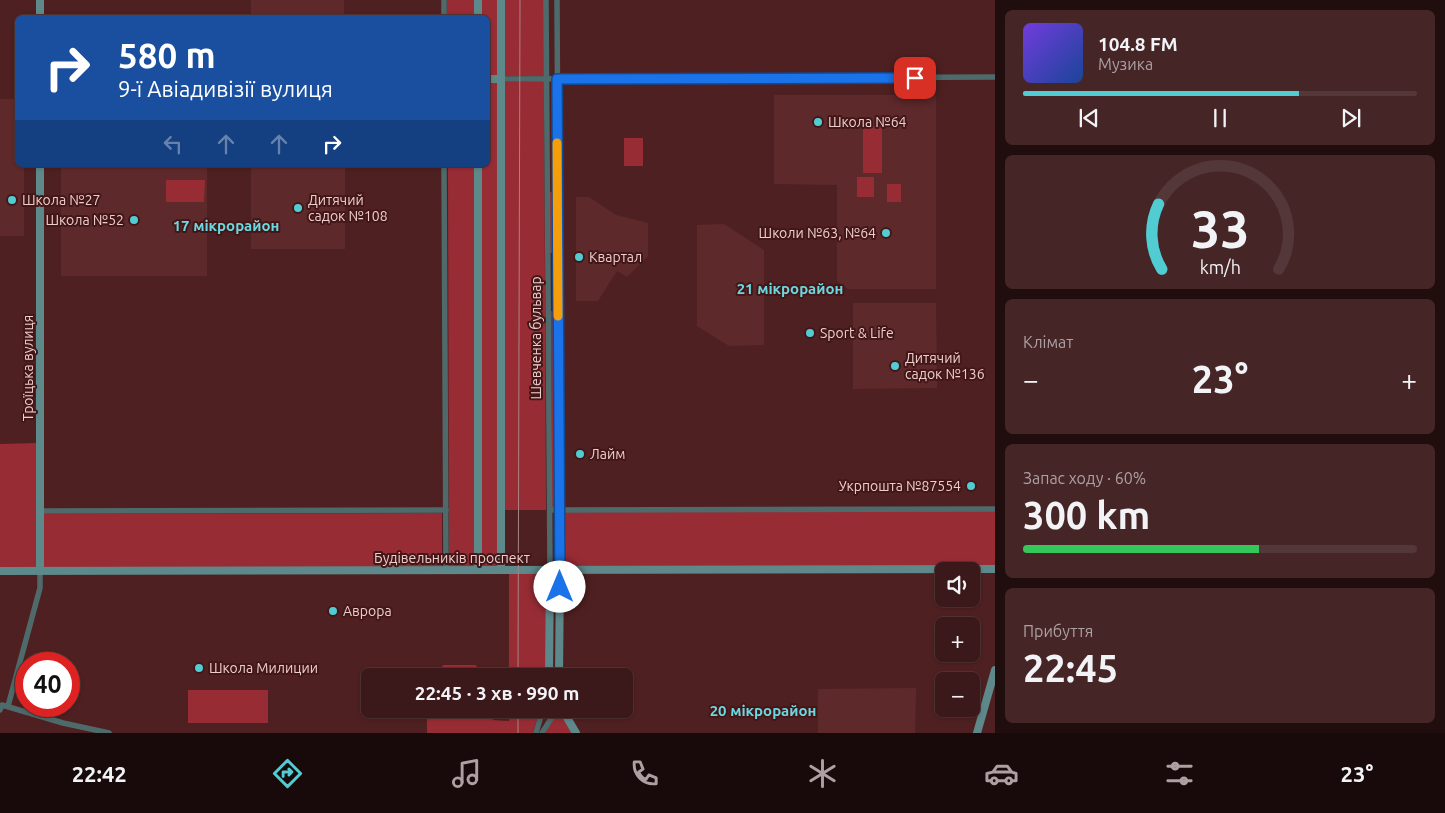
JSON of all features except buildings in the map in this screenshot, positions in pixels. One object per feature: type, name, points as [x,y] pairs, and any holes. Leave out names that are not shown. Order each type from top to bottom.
[{"type":"main road","points":[[40,0],[40,15]]},
{"type":"main road","points":[[478,0],[478,15]]},
{"type":"main road","points":[[501,0],[501,570]]},
{"type":"main road","points":[[490,79],[501,79]]},
{"type":"main road","name":"Троїцька вулиця","points":[[40,167],[40,571]]},
{"type":"main road","points":[[478,167],[478,570]]},
{"type":"main road","name":"Будівельників проспект","points":[[0,572],[995,569]]},
{"type":"main road","name":"Шевченка бульвар","points":[[549,668],[550,570]]},
{"type":"main road","name":"Шевченка бульвар","points":[[559,668],[560,570]]},
{"type":"main road","points":[[977,733],[993,688],[995,670]]},
{"type":"main road","points":[[568,718],[577,732]]},
{"type":"street","points":[[444,0],[444,15]]},
{"type":"street","name":"Шевченка бульвар","points":[[546,0],[550,570]]},
{"type":"street","name":"Шевченка бульвар","points":[[557,0],[560,570]]},
{"type":"street","points":[[501,79],[995,77]]},
{"type":"street","points":[[444,167],[446,570]]},
{"type":"street","points":[[547,190],[558,190]]},
{"type":"street","points":[[550,510],[995,509]]},
{"type":"street","points":[[40,511],[446,510]]},
{"type":"street","points":[[8,706],[40,588],[40,571]]},
{"type":"street","points":[[1,708],[8,706],[62,723],[109,733]]},
{"type":"street","points":[[536,733],[540,718]]},
{"type":"street","points":[[542,733],[551,718]]},
{"type":"shaded area","points":[[251,0],[344,0],[344,15],[251,15]]},
{"type":"shaded area","points":[[447,0],[475,0],[475,15],[447,15]]},
{"type":"shaded area","points":[[481,0],[498,0],[498,76],[490,76],[490,15],[481,15]]},
{"type":"shaded area","points":[[504,0],[544,0],[544,76],[504,76]]},
{"type":"shaded area","points":[[544,81],[546,510],[504,510],[504,82]]},
{"type":"shaded area","points":[[490,82],[498,82],[498,567],[481,567],[481,167],[490,167]]},
{"type":"shaded area","name":"Школи №63, №64","points":[[774,95],[936,95],[936,289],[848,289],[837,281],[837,185],[774,184]]},
{"type":"shaded area","name":"Школа №27","points":[[0,99],[15,99],[15,167],[24,167],[24,236],[0,236]]},
{"type":"shaded area","points":[[863,126],[882,126],[882,173],[863,173]]},
{"type":"shaded area","points":[[624,138],[643,138],[643,166],[624,166]]},
{"type":"shaded area","name":"Школа №52","points":[[61,167],[207,167],[207,276],[61,276]]},
{"type":"shaded area","points":[[448,167],[475,167],[475,567],[449,567]]},
{"type":"shaded area","name":"Дитячий садок №108","points":[[251,168],[345,168],[345,249],[251,249]]},
{"type":"shaded area","points":[[857,177],[874,177],[874,197],[857,197]]},
{"type":"shaded area","points":[[166,180],[205,180],[204,202],[166,202]]},
{"type":"shaded area","points":[[887,184],[901,184],[901,202],[887,202]]},
{"type":"shaded area","points":[[549,192],[555,192],[556,253],[550,253]]},
{"type":"shaded area","points":[[576,197],[589,197],[616,215],[648,223],[648,256],[627,277],[617,271],[598,301],[576,301]]},
{"type":"shaded area","points":[[724,224],[764,250],[764,345],[729,346],[697,326],[697,225]]},
{"type":"shaded area","name":"Дитячий садок №136","points":[[853,303],[936,303],[937,388],[853,389]]},
{"type":"shaded area","points":[[551,311],[556,311],[558,508],[552,508]]},
{"type":"shaded area","points":[[37,443],[37,568],[0,568],[0,444]]},
{"type":"shaded area","points":[[995,511],[995,566],[980,566],[980,562],[935,562],[935,566],[563,567],[563,512]]},
{"type":"shaded area","points":[[442,513],[442,567],[44,568],[44,514]]},
{"type":"shaded area","points":[[509,574],[547,574],[546,668],[509,668]]},
{"type":"shaded area","points":[[443,665],[476,665],[477,668],[441,668]]},
{"type":"shaded area","points":[[916,688],[915,733],[818,733],[818,689]]},
{"type":"shaded area","points":[[188,690],[268,690],[268,723],[188,723]]},
{"type":"shaded area","points":[[427,718],[492,718],[493,720],[509,721],[509,718],[537,718],[533,733],[427,733]]},
{"type":"shaded area","points":[[554,718],[565,718],[574,733],[545,733]]},
{"type":"tram line","points":[[518,668],[520,0]]},
{"type":"tram line","points":[[518,718],[518,733]]},
{"type":"slow traffic","points":[[557,143],[558,316]]},
{"type":"place","name":"Школа №64","points":[[818,122]]},
{"type":"place","name":"Школа №27","points":[[12,200]]},
{"type":"place","name":"Дитячий садок №108","points":[[298,208]]},
{"type":"place","name":"Школа №52","points":[[134,220]]},
{"type":"place","name":"Школи №63, №64","points":[[886,233]]},
{"type":"place","name":"Квартал","points":[[579,257]]},
{"type":"place","name":"Sport & Life","points":[[810,333]]},
{"type":"place","name":"Дитячий садок №136","points":[[895,366]]},
{"type":"place","name":"Лайм","points":[[580,454]]},
{"type":"place","name":"Укрпошта №87554","points":[[971,486]]},
{"type":"place","name":"Аврора","points":[[333,611]]},
{"type":"place","name":"Школа Милиции","points":[[199,668]]},
{"type":"district","name":"17 мікрорайон","points":[[226,226]]},
{"type":"district","name":"21 мікрорайон","points":[[790,289]]},
{"type":"district","name":"20 мікрорайон","points":[[763,711]]},
{"type":"route","points":[[560,587],[557,79],[915,78]]}]
